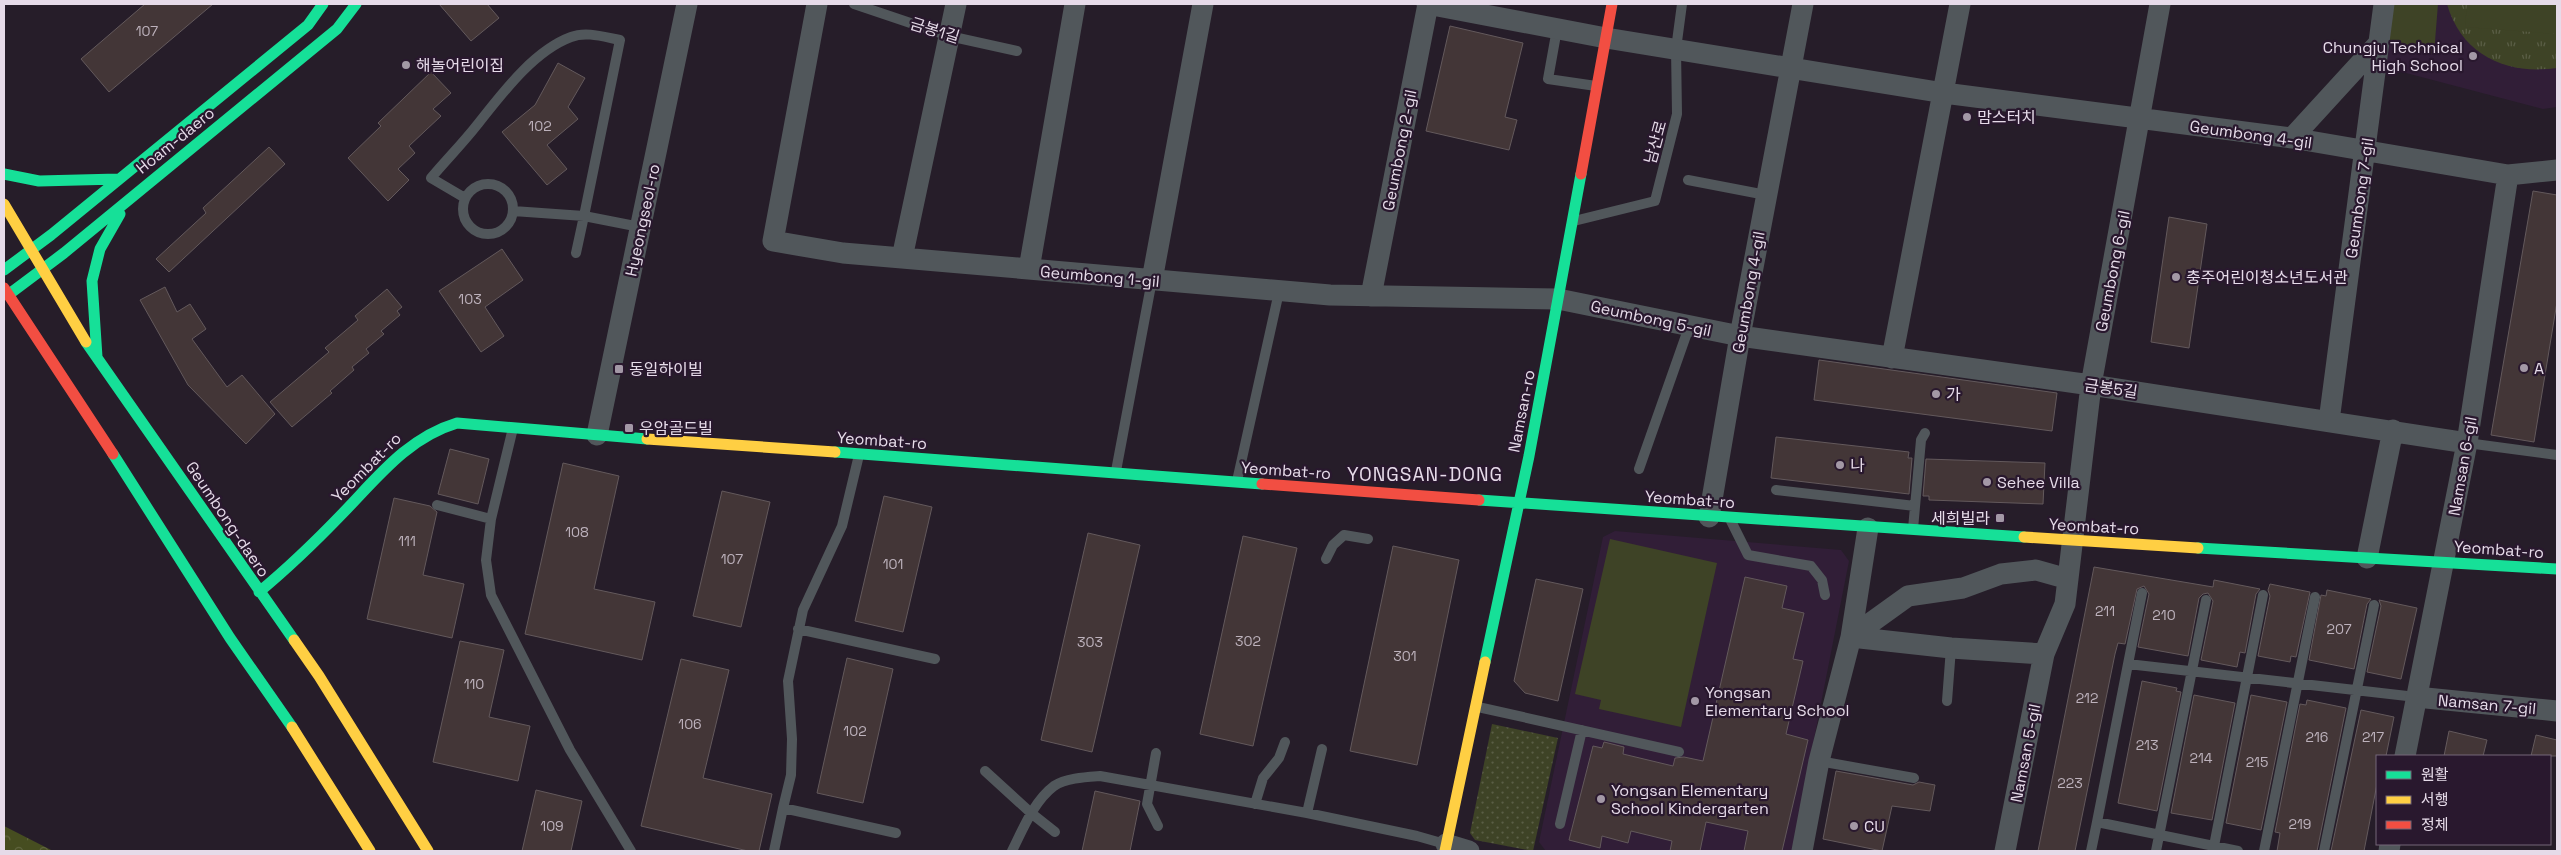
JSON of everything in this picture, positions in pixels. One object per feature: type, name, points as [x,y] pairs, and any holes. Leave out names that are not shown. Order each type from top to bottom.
[{"type":"street","name":"Hoam-daero","points":[[4,270],[30,251],[308,25],[323,4]]},
{"type":"street","name":"Hoam-daero","points":[[6,292],[42,270],[337,29],[356,4]]},
{"type":"street","name":"Hyeongseol-ro","points":[[597,435],[687,4]]},
{"type":"street","points":[[817,4],[773,241],[843,253],[902,258],[956,4]]},
{"type":"street","points":[[1029,269],[1075,4]]},
{"type":"street","points":[[1152,280],[1203,4]]},
{"type":"street","name":"Geumbong 4-gil","points":[[1428,4],[1606,38],[1944,93],[2292,138],[2365,152],[2508,174],[2557,170]]},
{"type":"street","name":"Geumbong 2-gil","points":[[1371,296],[1428,4]]},
{"type":"street","name":"Namsan-ro","points":[[1446,848],[1519,504],[1612,4]]},
{"type":"street","name":"Geumbong 4-gil","points":[[1719,517],[1740,336],[1803,4]]},
{"type":"street","points":[[1892,358],[1960,4]]},
{"type":"street","name":"Geumbong 6-gil","points":[[2073,540],[2091,385],[2160,4]]},
{"type":"street","name":"Geumbong 7-gil","points":[[2329,421],[2384,4]]},
{"type":"street","points":[[2292,138],[2378,44]]},
{"type":"street","points":[[4,174],[39,181],[118,179]]},
{"type":"street","name":"Namsan 6-gil","points":[[2406,755],[2467,442],[2508,174]]},
{"type":"street","points":[[97,361],[92,281],[100,249],[129,198]]},
{"type":"street","name":"Geumbong-daero","points":[[4,204],[30,251],[97,361],[146,427],[318,676],[428,851]]},
{"type":"street","name":"Geumbong 1-gil","points":[[902,258],[1279,292],[1371,296],[1558,299]]},
{"type":"street","points":[[6,292],[121,465],[230,638],[285,716],[370,851]]},
{"type":"street","name":"Geumbong 5-gil","points":[[1558,299],[1689,327],[1892,358]]},
{"type":"street","name":"금봉5길","points":[[1892,358],[2091,385],[2329,421]]},
{"type":"street","points":[[2329,421],[2467,442]]},
{"type":"street","name":"Yeombat-ro","points":[[259,592],[290,568],[411,444],[441,426],[457,423],[1519,504],[1868,528],[2557,569]]},
{"type":"street","points":[[2367,558],[2393,430]]},
{"type":"street","points":[[1802,851],[1820,761],[1851,637],[1868,528]]},
{"type":"street","name":"Namsan 5-gil","points":[[2004,851],[2044,654],[2065,604],[2073,540]]},
{"type":"street","points":[[1851,637],[1908,596],[1963,588],[2001,574],[2036,570],[2068,579]]},
{"type":"street","points":[[1851,637],[1951,648],[2044,654]]},
{"type":"street","name":"Namsan 7-gil","points":[[2416,697],[2557,711]]},
{"type":"street","points":[[1446,848],[1469,851]]},
{"type":"lane","name":"금봉1길","points":[[854,4],[949,36],[1017,51]]},
{"type":"lane","name":"남산로","points":[[1571,222],[1655,201],[1678,114],[1676,49],[1682,4]]},
{"type":"lane","points":[[1557,29],[1548,79],[1598,87]]},
{"type":"lane","points":[[464,198],[431,178],[496,100],[545,51],[572,37],[592,34],[620,40],[576,253]]},
{"type":"lane","points":[[1688,180],[1766,195]]},
{"type":"lane","points":[[493,184],[508,194],[513,211],[507,226],[493,234],[485,235],[470,228],[465,222],[462,206],[464,198],[476,186],[493,184]]},
{"type":"lane","points":[[513,211],[584,216],[640,227]]},
{"type":"lane","points":[[1115,474],[1152,280]]},
{"type":"lane","points":[[1237,483],[1279,292]]},
{"type":"lane","points":[[1639,469],[1689,327]]},
{"type":"lane","points":[[513,427],[491,519],[486,560],[491,595],[570,750],[631,851]]},
{"type":"lane","points":[[1912,530],[1921,440],[1925,433]]},
{"type":"lane","points":[[2467,442],[2557,456]]},
{"type":"lane","points":[[774,851],[791,775],[792,739],[788,682],[798,629],[803,610],[842,526],[859,454]]},
{"type":"lane","points":[[1776,490],[1915,506]]},
{"type":"lane","points":[[437,505],[491,519]]},
{"type":"lane","points":[[1719,517],[1748,555],[1810,566],[1822,580],[1825,595]]},
{"type":"lane","points":[[1326,559],[1333,545],[1344,535],[1368,540]]},
{"type":"lane","points":[[2091,851],[2142,593]]},
{"type":"lane","points":[[2213,849],[2263,596]]},
{"type":"lane","points":[[2264,851],[2316,597]]},
{"type":"lane","points":[[2156,851],[2206,600]]},
{"type":"lane","points":[[2324,851],[2374,604]]},
{"type":"lane","points":[[798,629],[935,659]]},
{"type":"lane","points":[[1947,701],[1951,648]]},
{"type":"lane","points":[[2128,664],[2416,697]]},
{"type":"lane","points":[[1476,706],[1679,752]]},
{"type":"lane","points":[[1560,824],[1582,730]]},
{"type":"lane","points":[[1255,804],[1263,778],[1279,758],[1285,742]]},
{"type":"lane","points":[[1307,813],[1322,749]]},
{"type":"lane","points":[[1156,753],[1147,804],[1158,826]]},
{"type":"lane","points":[[1820,761],[1914,778]]},
{"type":"lane","points":[[985,771],[1055,832]]},
{"type":"lane","points":[[1012,851],[1031,813],[1055,785],[1080,778],[1100,776],[1307,813],[1417,836],[1446,848]]},
{"type":"lane","points":[[783,808],[896,832]]},
{"type":"lane","points":[[2097,822],[2213,849],[2238,851]]},
{"type":"shaded area","name":"Chungju Technical High School","points":[[2390,4],[2557,4],[2557,107],[2543,109],[2387,68]]},
{"type":"shaded area","name":"Yongsan Elementary School","points":[[1615,531],[1841,550],[1849,561],[1792,851],[1550,851],[1545,850],[1539,842],[1603,537]]},
{"type":"green space","points":[[2390,4],[2438,4],[2434,54],[2389,43]]},
{"type":"green space","points":[[2447,4],[2557,4],[2557,68],[2521,68],[2504,65],[2489,58],[2475,49],[2463,37],[2454,22]]},
{"type":"green space","points":[[2467,4],[2557,4],[2557,34],[2465,27]]},
{"type":"green space","points":[[1610,539],[1717,563],[1681,727],[1599,709],[1601,700],[1575,694]]},
{"type":"green space","points":[[1492,724],[1558,738],[1533,851],[1475,840],[1470,833]]},
{"type":"green space","points":[[4,826],[53,851],[4,851]]},
{"type":"building","points":[[145,4],[213,4],[109,92],[81,59]]},
{"type":"building","points":[[439,4],[487,4],[499,18],[471,41]]},
{"type":"building","points":[[1450,26],[1523,43],[1505,117],[1517,120],[1509,150],[1426,131]]},
{"type":"building","points":[[558,63],[585,78],[568,107],[578,119],[547,145],[567,169],[547,185],[502,132],[535,105]]},
{"type":"building","points":[[431,72],[451,93],[433,109],[441,116],[409,146],[415,153],[398,169],[409,180],[388,201],[348,158],[381,126],[378,123]]},
{"type":"building","points":[[269,147],[285,164],[169,272],[156,259],[206,213],[203,208]]},
{"type":"building","name":"A","points":[[2533,191],[2557,195],[2557,302],[2534,442],[2491,435]]},
{"type":"building","points":[[2169,217],[2207,224],[2189,348],[2151,342]]},
{"type":"building","points":[[502,249],[523,280],[485,307],[504,336],[481,352],[439,291]]},
{"type":"building","points":[[165,287],[177,312],[190,304],[206,329],[192,339],[227,387],[242,375],[275,414],[246,444],[188,385],[140,300]]},
{"type":"building","points":[[387,289],[402,307],[397,311],[400,315],[381,331],[384,334],[366,349],[369,353],[352,367],[354,370],[330,391],[332,393],[292,427],[270,402],[329,352],[325,348],[358,320],[355,316]]},
{"type":"building","name":"가","points":[[1819,360],[2057,393],[2052,431],[1814,400]]},
{"type":"building","name":"나","points":[[1776,437],[1909,452],[1908,458],[1912,458],[1909,494],[1771,478]]},
{"type":"building","points":[[450,449],[489,459],[478,504],[438,494]]},
{"type":"building","name":"Sehee Villa","points":[[1926,459],[2045,463],[2043,504],[1929,500],[1929,496],[1923,496]]},
{"type":"building","points":[[563,463],[619,476],[594,589],[655,602],[642,660],[525,634]]},
{"type":"building","points":[[722,491],[770,502],[741,627],[693,616]]},
{"type":"building","points":[[884,496],[932,507],[903,632],[855,621]]},
{"type":"building","points":[[394,498],[430,506],[437,512],[423,575],[464,584],[452,638],[367,619]]},
{"type":"building","points":[[1088,533],[1140,545],[1092,752],[1041,740]]},
{"type":"building","points":[[1243,536],[1297,548],[1253,746],[1200,734]]},
{"type":"building","points":[[1393,546],[1459,560],[1417,765],[1350,751]]},
{"type":"building","points":[[2094,567],[2213,587],[2214,580],[2260,589],[2256,594],[2245,653],[2240,652],[2237,667],[2201,660],[2213,601],[2208,593],[2203,594],[2199,598],[2188,656],[2138,647],[2149,594],[2144,586],[2137,589],[2125,644],[2118,643],[2115,654],[2075,851],[2038,851]]},
{"type":"building","points":[[1745,577],[1787,586],[1782,608],[1804,613],[1793,659],[1803,661],[1786,734],[1808,740],[1782,851],[1744,851],[1748,831],[1706,822],[1700,851],[1670,851],[1672,841],[1631,831],[1628,843],[1602,836],[1600,848],[1569,840],[1593,746],[1602,748],[1604,742],[1624,747],[1623,754],[1673,766],[1675,758],[1684,757],[1703,761]]},
{"type":"building","points":[[1536,579],[1583,589],[1558,701],[1525,693],[1514,681]]},
{"type":"building","points":[[2270,584],[2310,592],[2296,657],[2291,656],[2290,662],[2258,656],[2270,596],[2268,590]]},
{"type":"building","points":[[2327,590],[2371,599],[2367,604],[2354,669],[2309,660],[2321,595],[2326,596]]},
{"type":"building","points":[[2379,600],[2417,608],[2401,679],[2367,672],[2381,606]]},
{"type":"building","points":[[460,641],[504,650],[489,717],[530,726],[518,781],[433,762]]},
{"type":"building","points":[[847,658],[893,669],[863,803],[817,793]]},
{"type":"building","points":[[681,659],[729,670],[703,778],[772,794],[759,851],[748,851],[641,826]]},
{"type":"building","points":[[2142,681],[2177,688],[2176,691],[2181,692],[2157,811],[2118,803]]},
{"type":"building","points":[[2194,695],[2235,703],[2212,820],[2171,813]]},
{"type":"building","points":[[2251,695],[2287,702],[2261,830],[2226,823]]},
{"type":"building","points":[[2307,700],[2346,708],[2317,851],[2277,851],[2280,833],[2275,832],[2300,704],[2306,705]]},
{"type":"building","points":[[2361,710],[2394,717],[2386,755],[2376,755],[2376,789],[2364,851],[2331,851]]},
{"type":"building","points":[[2449,731],[2487,740],[2483,755],[2444,755]]},
{"type":"building","points":[[2536,735],[2557,740],[2557,756],[2531,755]]},
{"type":"building","points":[[1836,771],[1913,785],[1919,782],[1935,785],[1930,811],[1892,806],[1882,851],[1823,839]]},
{"type":"building","points":[[536,790],[582,801],[571,851],[522,851]]},
{"type":"building","points":[[1095,791],[1140,801],[1130,851],[1082,851]]},
{"type":"traffic: fast","points":[[4,270],[51,235],[308,25],[323,4]]},
{"type":"traffic: fast","points":[[8,295],[64,253],[337,29],[356,4]]},
{"type":"traffic: fast","points":[[4,174],[39,181],[118,179]]},
{"type":"traffic: fast","points":[[1485,662],[1529,456],[1581,174]]},
{"type":"traffic: fast","points":[[97,357],[92,281],[100,249],[120,214]]},
{"type":"traffic: fast","points":[[86,342],[294,640]]},
{"type":"traffic: fast","points":[[259,592],[312,544],[394,461],[423,438],[439,430],[457,423],[647,439]]},
{"type":"traffic: fast","points":[[835,452],[1262,484]]},
{"type":"traffic: fast","points":[[113,454],[230,638],[292,727]]},
{"type":"traffic: fast","points":[[1479,500],[2024,537]]},
{"type":"traffic: fast","points":[[2198,548],[2557,569]]},
{"type":"traffic: slow","points":[[4,204],[86,342]]},
{"type":"traffic: slow","points":[[647,439],[835,452]]},
{"type":"traffic: slow","points":[[2024,537],[2198,548]]},
{"type":"traffic: slow","points":[[294,640],[319,676],[428,851]]},
{"type":"traffic: slow","points":[[1445,851],[1485,662]]},
{"type":"traffic: slow","points":[[292,727],[370,851]]},
{"type":"traffic: jam","points":[[1581,174],[1612,4]]},
{"type":"traffic: jam","points":[[4,288],[113,454]]},
{"type":"traffic: jam","points":[[1262,484],[1479,500]]},
{"type":"place","name":"Chungju Technical High School","points":[[2473,56]]},
{"type":"place","name":"해놀어린이집","points":[[406,65]]},
{"type":"place","name":"맘스터치","points":[[1967,117]]},
{"type":"place","name":"충주어린이청소년도서관","points":[[2176,277]]},
{"type":"place","name":"A","points":[[2524,368]]},
{"type":"place","name":"동일하이빌","points":[[619,369]]},
{"type":"place","name":"가","points":[[1936,394]]},
{"type":"place","name":"우암골드빌","points":[[629,428]]},
{"type":"place","name":"나","points":[[1840,465]]},
{"type":"place","name":"Sehee Villa","points":[[1987,482]]},
{"type":"place","name":"세희빌라","points":[[2000,518]]},
{"type":"place","name":"Yongsan Elementary School","points":[[1695,701]]},
{"type":"place","name":"Yongsan Elementary School Kindergarten","points":[[1601,799]]},
{"type":"place","name":"CU","points":[[1854,826]]},
{"type":"district","name":"YONGSAN-DONG","points":[[1425,474]]}]
